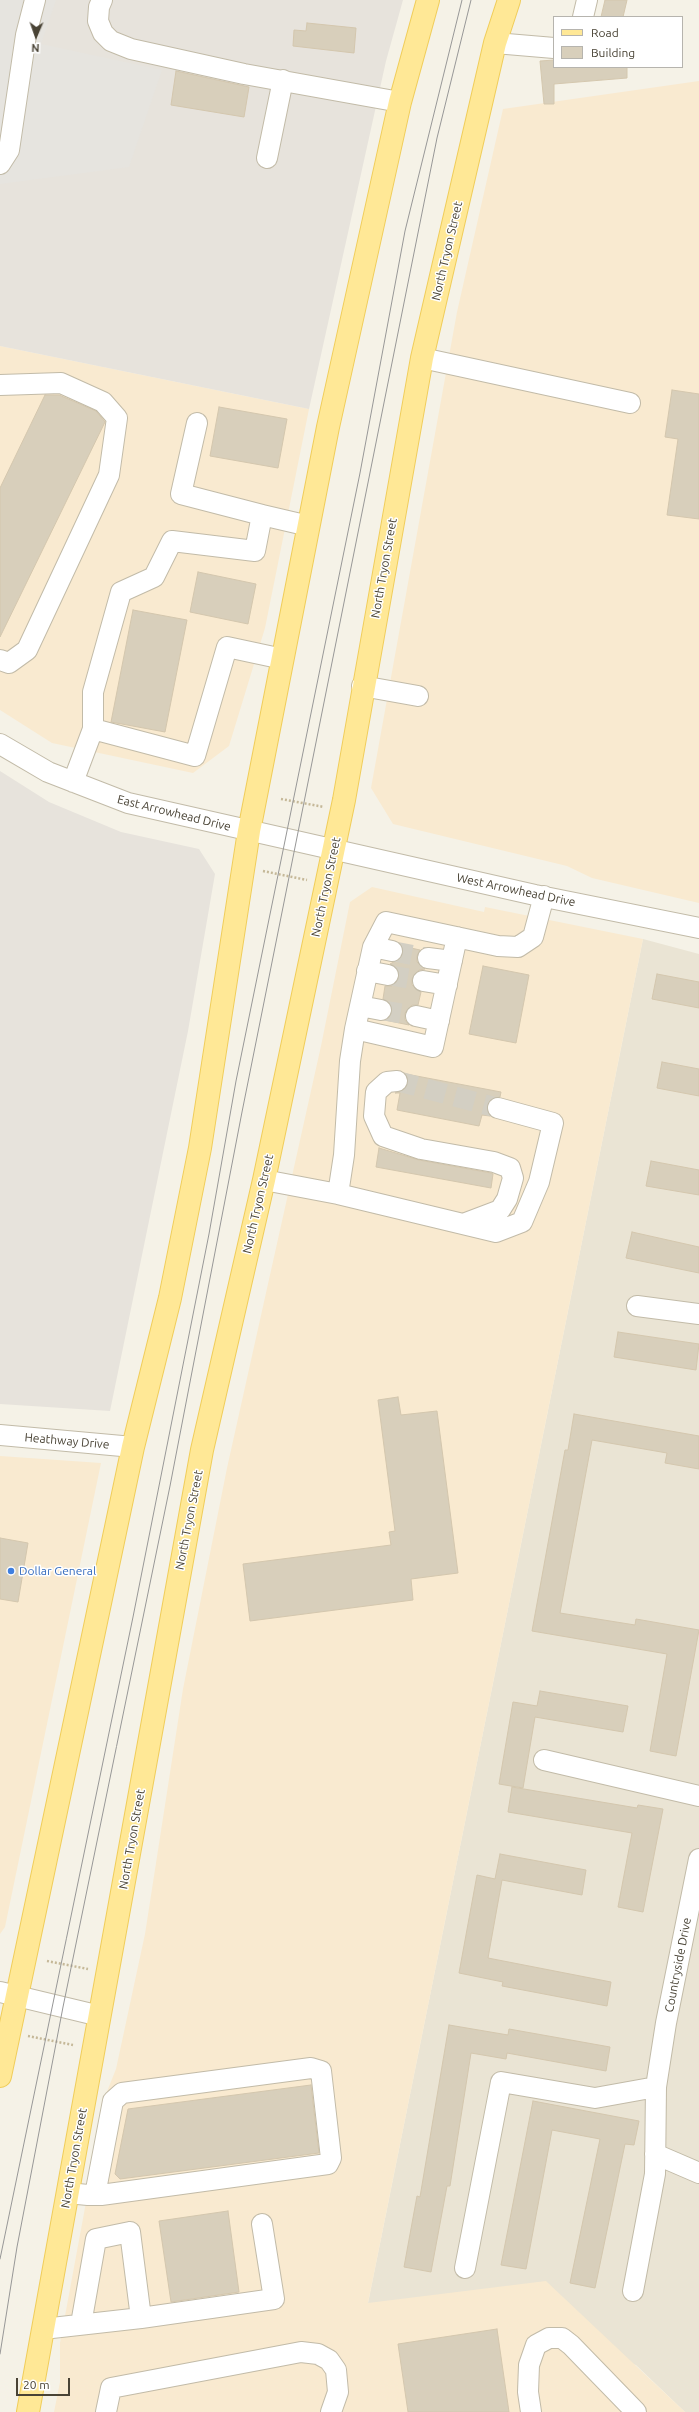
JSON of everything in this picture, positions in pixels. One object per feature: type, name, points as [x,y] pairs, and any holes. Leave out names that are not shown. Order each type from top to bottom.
[{"type":"main road","points":[[0,2076],[8,1994],[78,1712],[133,1447],[170,1298],[200,1148],[249,831],[362,267],[400,102],[428,0]]},
{"type":"main road","name":"North Tryon Street","points":[[28,2412],[202,1450],[264,1180],[334,850],[362,686],[422,358],[495,43],[508,0]]},
{"type":"street","points":[[0,164],[8,150],[26,35],[35,0]]},
{"type":"street","points":[[102,0],[99,7],[98,21],[103,33],[112,41],[131,49],[400,102]]},
{"type":"street","points":[[583,16],[587,0]]},
{"type":"street","points":[[495,43],[553,48]]},
{"type":"street","points":[[267,158],[283,80]]},
{"type":"street","points":[[422,358],[630,403]]},
{"type":"street","points":[[0,385],[61,383],[103,402],[117,418],[109,475],[27,650],[9,663],[0,660]]},
{"type":"street","points":[[197,423],[181,494],[309,526]]},
{"type":"street","points":[[73,782],[93,729],[93,692],[121,592],[154,577],[172,541],[254,551],[262,515]]},
{"type":"street","points":[[93,729],[195,756],[227,647],[283,659]]},
{"type":"street","points":[[362,686],[418,696]]},
{"type":"street","name":"East Arrowhead Drive","points":[[0,744],[48,772],[128,803],[334,850]]},
{"type":"street","name":"West Arrowhead Drive","points":[[334,850],[699,928]]},
{"type":"street","points":[[338,1194],[344,1155],[350,1061],[355,1030],[373,947],[386,922],[498,946],[518,947],[533,937],[544,896]]},
{"type":"street","points":[[355,1030],[433,1047],[457,937]]},
{"type":"street","points":[[373,947],[392,951]]},
{"type":"street","points":[[428,958],[452,961]]},
{"type":"street","points":[[367,971],[388,974]]},
{"type":"street","points":[[423,981],[447,985]]},
{"type":"street","points":[[360,1006],[381,1010]]},
{"type":"street","points":[[416,1016],[439,1021]]},
{"type":"street","points":[[397,1081],[387,1082],[376,1092],[374,1116],[383,1136],[421,1149],[494,1162],[510,1168],[513,1178],[507,1199],[500,1210],[463,1224]]},
{"type":"street","points":[[264,1180],[338,1194],[496,1232],[522,1222],[539,1182],[553,1123],[498,1108]]},
{"type":"street","points":[[637,1306],[699,1314]]},
{"type":"street","name":"Heathway Drive","points":[[0,1435],[133,1447]]},
{"type":"street","points":[[544,1760],[699,1796]]},
{"type":"street","name":"Countryside Drive","points":[[633,2291],[655,2174],[656,2088],[666,2023],[699,1859]]},
{"type":"street","points":[[8,1994],[100,2016]]},
{"type":"street","points":[[68,2193],[95,2195],[328,2164],[331,2158],[321,2071],[311,2068],[122,2093],[113,2101],[95,2195]]},
{"type":"street","points":[[465,2268],[501,2082],[595,2098],[656,2088]]},
{"type":"street","points":[[655,2154],[699,2173]]},
{"type":"street","points":[[43,2329],[141,2318],[274,2299],[262,2224]]},
{"type":"street","points":[[81,2324],[96,2239],[130,2232],[141,2318]]},
{"type":"street","points":[[531,2412],[528,2392],[529,2365],[536,2345],[549,2338],[562,2338],[636,2412]]},
{"type":"street","points":[[106,2412],[111,2388],[301,2352],[318,2354],[329,2360],[336,2370],[342,2412]]},
{"type":"street","points":[[331,2412],[338,2392],[338,2381]]},
{"type":"path","points":[[281,799],[330,808]]},
{"type":"path","points":[[258,870],[306,880]]},
{"type":"path","points":[[47,1961],[90,1970]]},
{"type":"path","points":[[24,2035],[73,2045]]},
{"type":"shaded area","points":[[0,0],[403,0],[386,61],[309,409],[0,346]]},
{"type":"shaded area","points":[[0,0],[56,0],[41,44],[162,70],[129,167],[0,184]]},
{"type":"shaded area","points":[[699,81],[699,903],[592,878],[567,866],[393,824],[371,788],[457,312],[503,109]]},
{"type":"shaded area","points":[[0,346],[309,409],[265,628],[229,746],[193,773],[52,743],[0,710]]},
{"type":"shaded area","points":[[0,771],[49,802],[121,832],[199,849],[215,874],[188,1031],[110,1411],[0,1404]]},
{"type":"shaded area","points":[[372,887],[484,912],[485,907],[643,939],[368,2303],[546,2281],[685,2412],[54,2412],[60,2382],[60,2343],[106,2094],[116,2069],[145,1934],[183,1689],[227,1468],[321,1046],[350,902]]},
{"type":"shaded area","points":[[643,939],[699,954],[699,2412],[685,2412],[636,2365],[368,2303]]},
{"type":"shaded area","points":[[0,1456],[101,1463],[5,1927],[0,1934]]},
{"type":"building","points":[[605,0],[627,0],[623,16],[601,16]]},
{"type":"building","points":[[307,23],[356,28],[354,53],[293,46],[294,30],[306,31]]},
{"type":"building","points":[[553,60],[553,68],[627,68],[627,78],[554,84],[554,104],[544,104],[540,61]]},
{"type":"building","points":[[176,71],[249,87],[244,117],[171,105]]},
{"type":"building","points":[[672,390],[699,394],[699,519],[667,515],[678,439],[665,437]]},
{"type":"building","points":[[45,395],[59,395],[96,411],[105,422],[0,637],[0,488]]},
{"type":"building","points":[[219,407],[287,419],[278,468],[210,456]]},
{"type":"building","points":[[198,572],[256,584],[248,624],[190,612]]},
{"type":"building","points":[[133,610],[187,620],[165,732],[111,722]]},
{"type":"building","points":[[402,946],[420,950],[417,956],[417,962],[425,969],[419,970],[412,979],[412,985],[421,992],[418,1005],[412,1005],[405,1013],[405,1020],[409,1025],[385,1020],[392,1013],[392,1007],[383,999],[385,986],[392,986],[399,978],[399,971],[390,964],[401,958],[403,953]]},
{"type":"building","points":[[483,966],[529,975],[516,1043],[469,1034]]},
{"type":"building","points":[[657,974],[699,982],[699,1008],[652,999]]},
{"type":"building","points":[[662,1062],[699,1069],[699,1096],[657,1088]]},
{"type":"building","points":[[406,1074],[501,1092],[500,1097],[490,1100],[487,1111],[490,1116],[482,1115],[479,1126],[397,1110],[400,1093],[395,1093],[403,1091],[407,1086]]},
{"type":"building","points":[[379,1148],[419,1160],[491,1173],[493,1174],[491,1188],[376,1167]]},
{"type":"building","points":[[651,1161],[699,1170],[699,1195],[646,1186]]},
{"type":"building","points":[[632,1232],[699,1247],[699,1273],[626,1258]]},
{"type":"building","points":[[618,1332],[699,1344],[696,1370],[614,1357]]},
{"type":"building","points":[[398,1397],[401,1415],[437,1411],[458,1573],[411,1579],[413,1600],[250,1621],[243,1564],[391,1545],[389,1532],[395,1531],[378,1400]]},
{"type":"building","points":[[574,1414],[699,1436],[699,1469],[665,1463],[667,1453],[592,1440],[560,1613],[635,1625],[636,1619],[699,1630],[676,1756],[650,1751],[667,1654],[532,1631],[565,1450],[568,1450]]},
{"type":"building","name":"Dollar General","points":[[0,1538],[28,1543],[18,1602],[0,1599]]},
{"type":"building","points":[[540,1691],[628,1706],[623,1732],[535,1717],[523,1788],[499,1784],[513,1702],[537,1706]]},
{"type":"building","points":[[512,1787],[637,1808],[638,1805],[663,1809],[643,1912],[618,1907],[632,1833],[508,1812]]},
{"type":"building","points":[[500,1854],[586,1870],[582,1895],[502,1880],[488,1958],[611,1982],[607,2006],[502,1986],[503,1982],[459,1973],[477,1875],[495,1879]]},
{"type":"building","points":[[449,2025],[508,2035],[509,2029],[610,2047],[606,2071],[507,2053],[506,2059],[471,2053],[450,2186],[447,2186],[431,2272],[404,2267],[417,2196],[420,2197]]},
{"type":"building","points":[[311,2085],[319,2153],[120,2179],[115,2174],[128,2109]]},
{"type":"building","points":[[533,2101],[639,2121],[634,2145],[625,2144],[595,2288],[570,2283],[600,2139],[552,2130],[526,2269],[501,2265]]},
{"type":"building","points":[[228,2211],[239,2292],[171,2302],[159,2221]]},
{"type":"building","points":[[497,2329],[509,2412],[408,2412],[398,2344]]},
{"type":"tunnel","points":[[392,951],[428,958]]},
{"type":"tunnel","points":[[388,975],[423,981]]},
{"type":"tunnel","points":[[381,1010],[416,1016]]},
{"type":"tunnel","points":[[397,1081],[498,1108]]},
{"type":"tram line","points":[[0,2259],[133,1617],[209,1234],[236,1081],[360,473],[405,231],[462,0]]},
{"type":"tram line","points":[[0,2354],[17,2247],[63,2007],[170,1486],[242,1112],[437,138],[471,0]]},
{"type":"place","name":"Dollar General","points":[[11,1571]]}]
